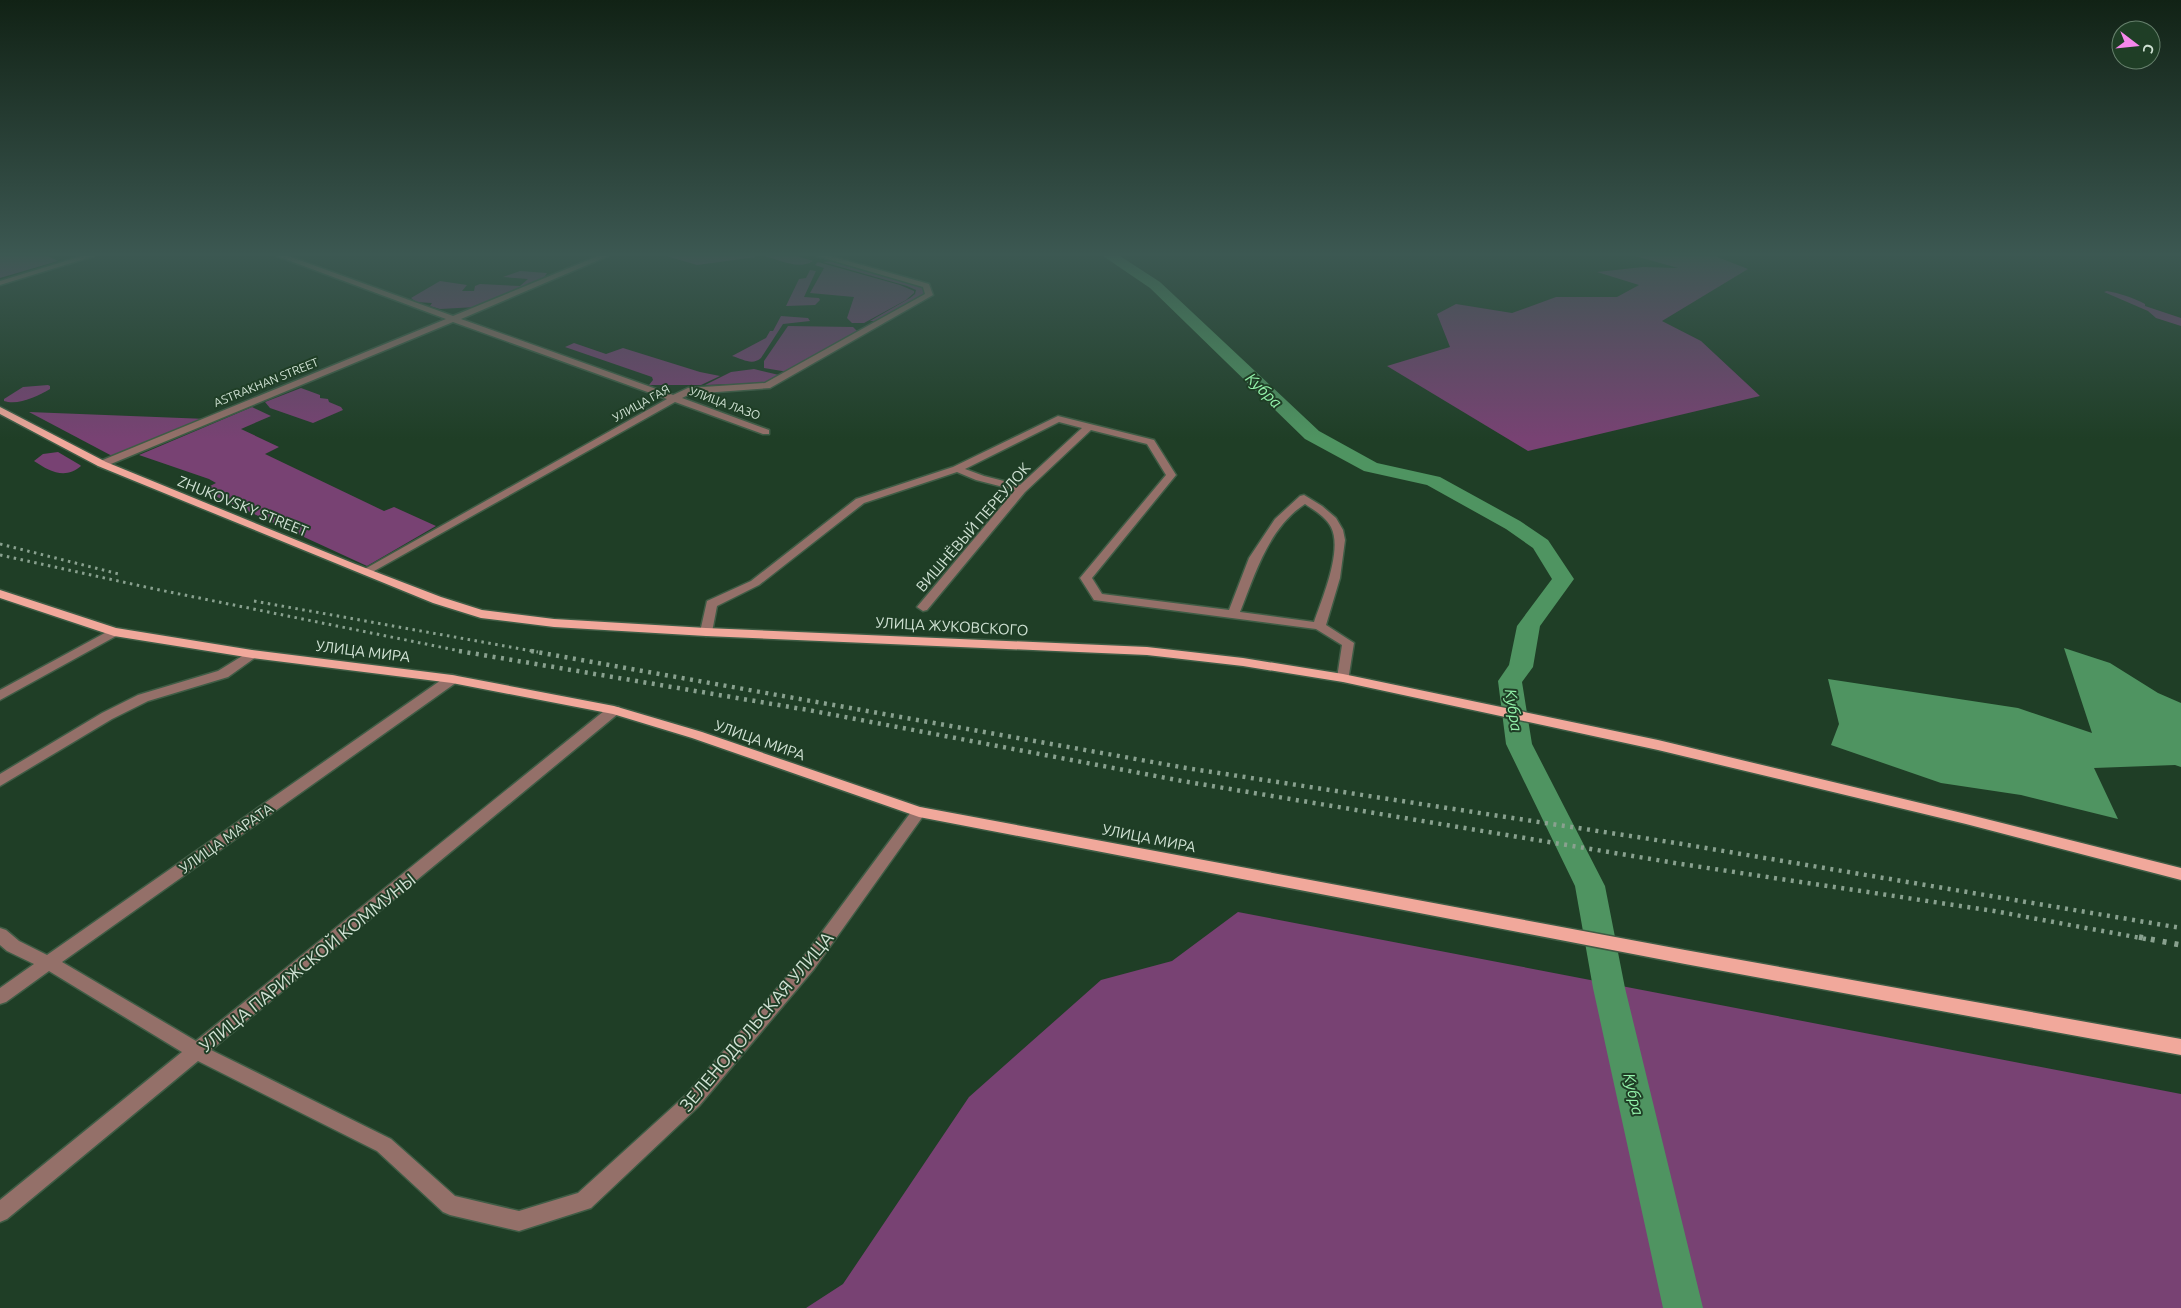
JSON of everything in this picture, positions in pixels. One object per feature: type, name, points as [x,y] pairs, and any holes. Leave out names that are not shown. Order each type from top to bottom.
[{"type":"main road","name":"ZHUKOVSKY STREET","points":[[0,410],[102,464],[437,600],[481,614],[554,623],[706,632]]},
{"type":"main road","name":"УЛИЦА МИРА","points":[[0,594],[114,632],[252,654],[452,679],[614,710],[697,735],[919,812],[1685,957],[2181,1047]]},
{"type":"main road","name":"УЛИЦА ЖУКОВСКОГО","points":[[706,632],[1147,651],[1243,662],[1343,678],[1658,745],[1976,821],[2181,874]]},
{"type":"street","name":"УЛИЦА ЛАЗО","points":[[446,317],[766,432]]},
{"type":"street","name":"ASTRAKHAN STREET","points":[[102,464],[461,317]]},
{"type":"street","name":"УЛИЦА ГАЯ","points":[[367,572],[688,391],[767,386],[892,317]]},
{"type":"street","points":[[706,632],[711,604],[755,583],[860,501],[957,468],[1058,419],[1151,442],[1171,474],[1086,578],[1098,596],[1318,626],[1348,643],[1343,678]]},
{"type":"street","name":"ВИШНЁВЫЙ ПЕРЕУЛОК","points":[[923,607],[1023,489],[1088,426]]},
{"type":"street","points":[[957,468],[980,478],[1023,489]]},
{"type":"street","points":[[1233,614],[1256,557],[1279,522],[1304,498],[1328,516],[1338,531],[1339,553],[1318,626]]},
{"type":"street","points":[[0,696],[114,632]]},
{"type":"street","points":[[0,781],[107,716],[143,698],[223,674],[252,654]]},
{"type":"street","name":"УЛИЦА МАРАТА","points":[[0,997],[452,679]]},
{"type":"street","name":"УЛИЦА ПАРИЖСКОЙ КОММУНЫ","points":[[0,1212],[614,710]]},
{"type":"street","name":"ЗЕЛЕНОДОЛЬСКАЯ УЛИЦА","points":[[0,935],[13,946],[49,962],[198,1052],[384,1145],[450,1205],[519,1221],[584,1201],[693,1100],[808,964],[919,812]]},
{"type":"shaded area","points":[[780,317],[808,318],[810,321],[783,324],[758,360],[747,361],[732,356],[766,338],[770,331],[773,331]]},
{"type":"shaded area","points":[[875,317],[864,323],[852,323],[847,318]]},
{"type":"shaded area","points":[[877,317],[885,317],[878,321],[870,321]]},
{"type":"shaded area","points":[[1438,317],[1669,317],[1662,321],[1701,341],[1760,396],[1528,451],[1387,366],[1450,347]]},
{"type":"shaded area","points":[[2178,317],[2181,318],[2181,326],[2156,318]]},
{"type":"shaded area","points":[[788,326],[853,327],[859,333],[788,372],[764,368],[764,361]]},
{"type":"shaded area","points":[[574,343],[606,354],[623,348],[700,372],[720,376],[701,385],[649,385],[653,380],[652,377],[565,347]]},
{"type":"shaded area","points":[[754,369],[779,375],[778,378],[765,383],[705,385],[731,372]]},
{"type":"shaded area","points":[[48,385],[50,389],[28,400],[4,401],[4,399],[23,387]]},
{"type":"shaded area","points":[[301,388],[320,395],[320,398],[328,399],[329,402],[341,407],[343,410],[313,423],[270,408],[265,402]]},
{"type":"shaded area","points":[[252,407],[271,416],[241,429],[279,447],[265,454],[384,511],[394,507],[436,526],[367,566],[202,490],[216,483],[209,479],[139,455]]},
{"type":"shaded area","points":[[29,412],[207,419],[114,457]]},
{"type":"shaded area","points":[[58,452],[81,466],[69,473],[63,473],[51,471],[34,461],[43,454]]},
{"type":"shaded area","points":[[2064,648],[2110,663],[2158,693],[2181,703],[2181,767],[2175,765],[2094,768],[2118,819],[2021,795],[1941,783],[1831,745],[1839,724],[1828,679],[2018,708],[2092,733]]},
{"type":"shaded area","points":[[1238,912],[2181,1094],[2181,1308],[806,1308],[843,1284],[969,1097],[1101,980],[1172,961]]},
{"type":"waterway","name":"Кубра","points":[[1189,317],[1312,435],[1371,467],[1433,481],[1513,525],[1541,544],[1563,579],[1529,626],[1521,667],[1510,681],[1519,744],[1590,886],[1609,988],[1683,1308]]},
{"type":"railway","points":[[0,544],[119,574]]},
{"type":"railway","points":[[0,555],[150,588],[465,652]]},
{"type":"railway","points":[[254,601],[538,652]]},
{"type":"railway","points":[[459,651],[808,710],[1182,781],[1681,864],[1994,911],[2146,939]]},
{"type":"railway","points":[[531,651],[1186,768],[1676,843],[2181,928]]},
{"type":"railway","points":[[2139,937],[2181,945]]}]
